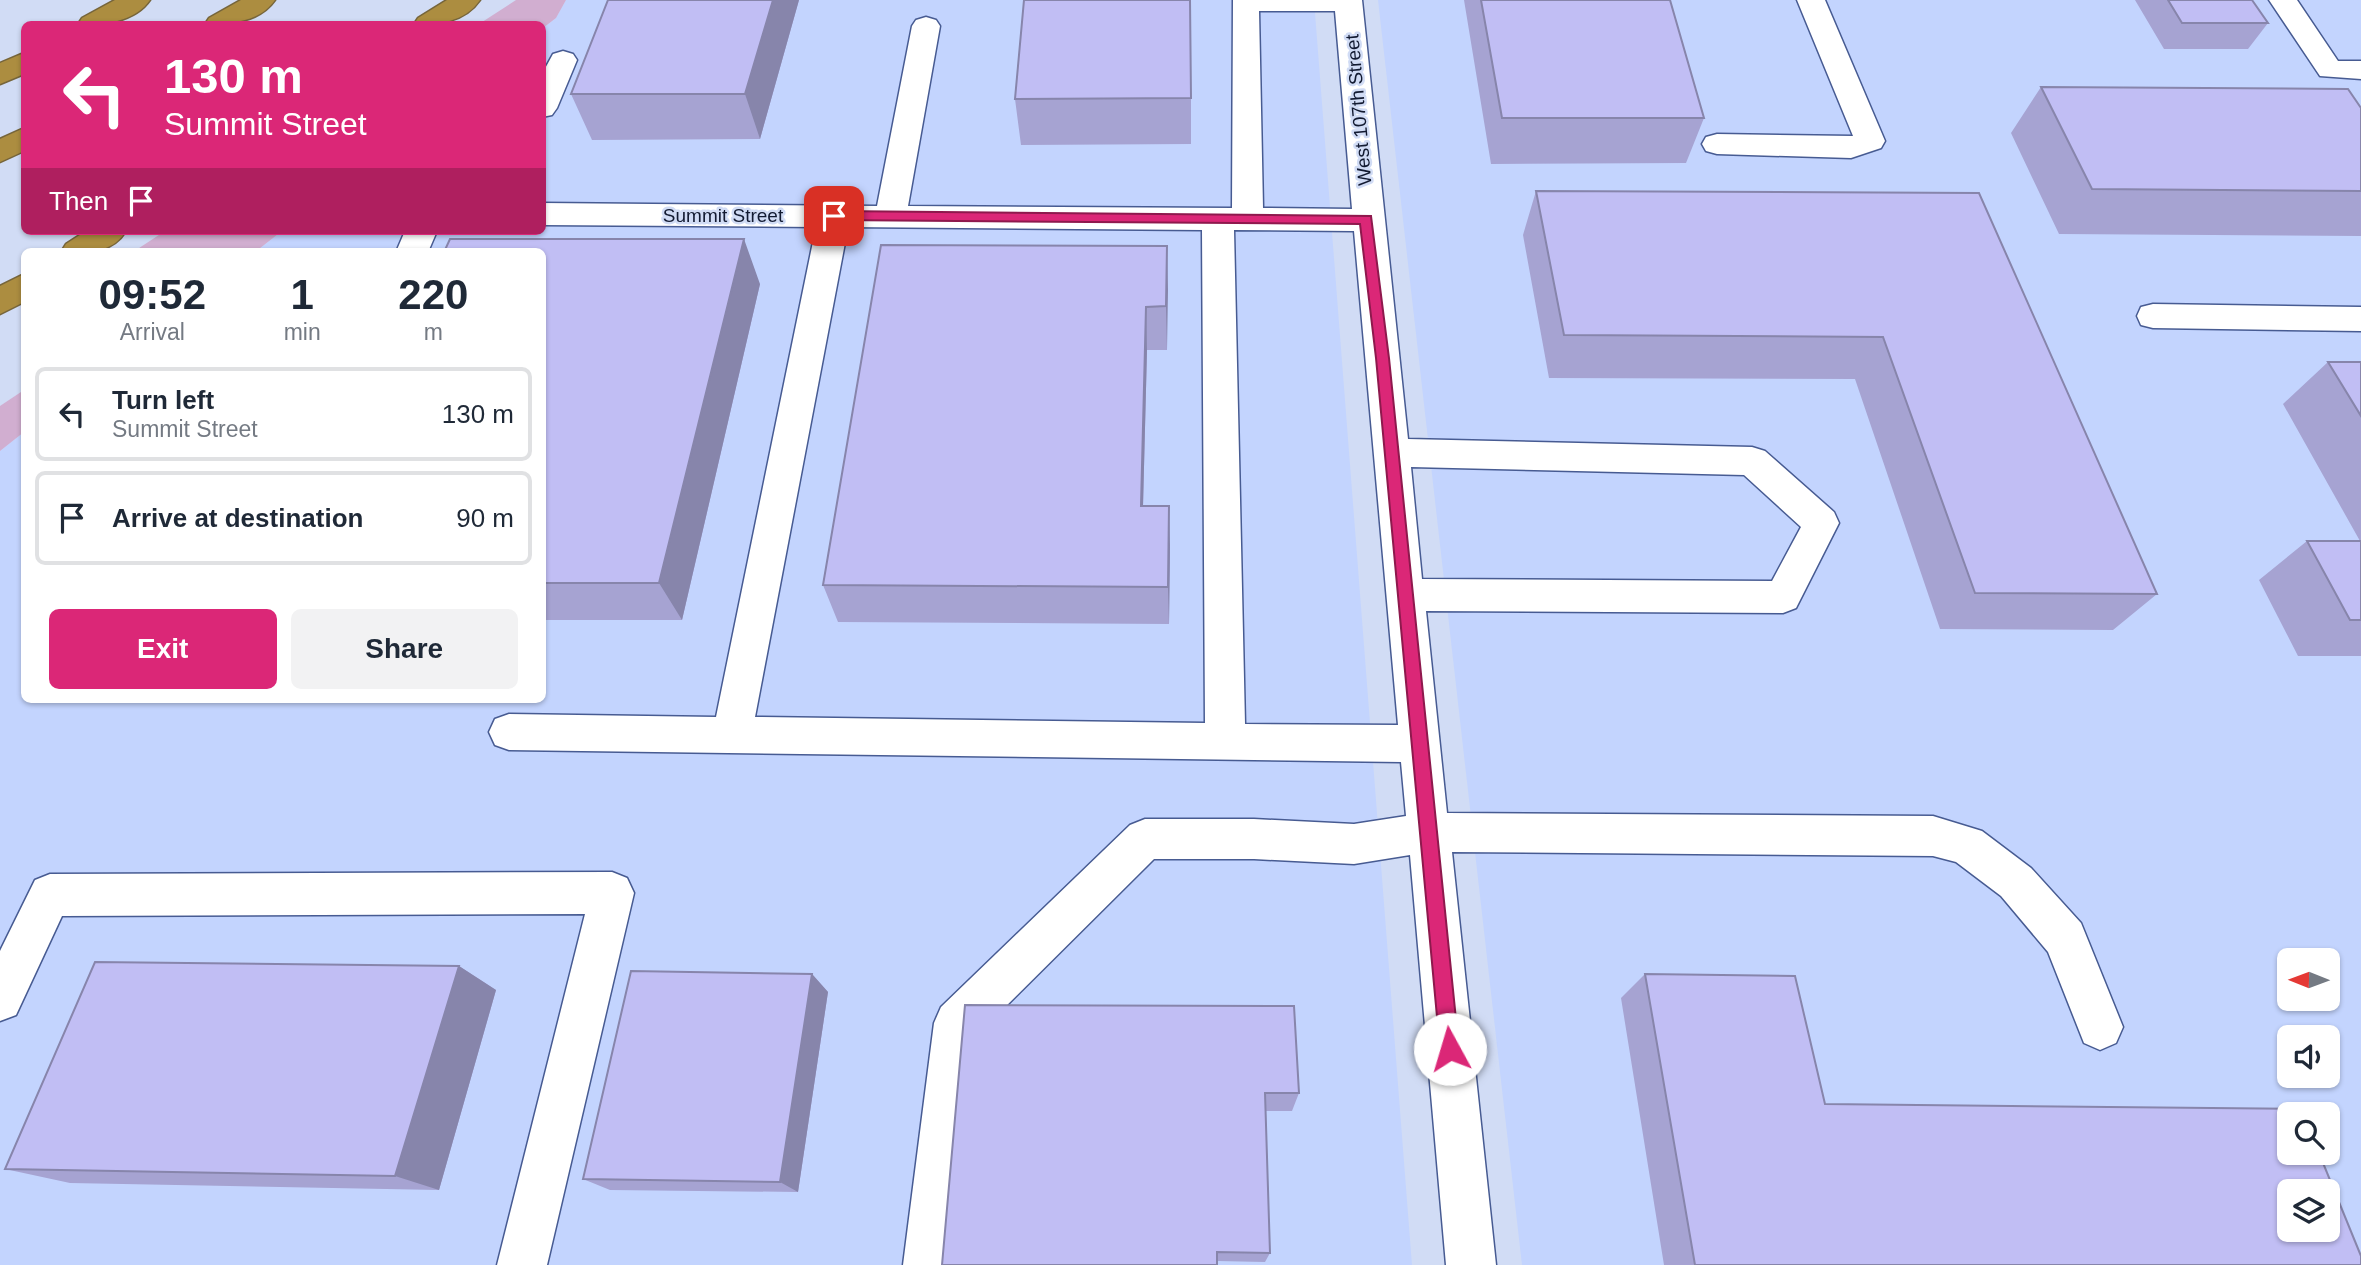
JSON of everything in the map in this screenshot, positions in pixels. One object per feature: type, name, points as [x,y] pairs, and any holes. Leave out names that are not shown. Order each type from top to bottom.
[{"type":"highway","points":[[224,21],[261,0]]},
{"type":"highway","points":[[433,21],[466,0]]},
{"type":"highway","points":[[97,21],[130,3]]},
{"type":"highway","points":[[0,75],[21,64]]},
{"type":"highway","points":[[0,152],[21,140]]},
{"type":"highway","points":[[83,248],[104,235]]},
{"type":"highway","points":[[0,302],[21,288]]},
{"type":"street","points":[[1717,144],[1851,148],[1870,141],[1811,0]]},
{"type":"street","points":[[2283,0],[2330,70],[2361,70]]},
{"type":"street","points":[[1225,741],[1233,219],[1245,3],[1349,1]]},
{"type":"street","name":"West 107th Street","points":[[1349,1],[1364,159],[1366,220],[1392,453],[1471,1265]]},
{"type":"street","points":[[890,216],[926,26]]},
{"type":"street","points":[[546,99],[563,60]]},
{"type":"street","name":"Summit Street","points":[[546,214],[1366,220]]},
{"type":"street","points":[[732,735],[834,216]]},
{"type":"street","points":[[2153,316],[2361,319]]},
{"type":"street","points":[[1392,453],[1752,461],[1821,523],[1783,597],[1405,594]]},
{"type":"street","points":[[509,732],[1420,744]]},
{"type":"street","points":[[928,1265],[957,1023],[1144,839],[1254,839],[1354,844],[1429,832],[1933,836],[1967,845],[2016,882],[2065,937],[2100,1027]]},
{"type":"street","points":[[0,999],[50,895],[612,893],[522,1265]]},
{"type":"shaded area","points":[[516,0],[566,0],[556,18],[546,26],[546,21],[484,21]]},
{"type":"shaded area","points":[[566,0],[1314,0],[1412,1265],[0,1265],[0,451],[21,434],[21,703],[546,703],[546,248],[260,248],[277,235],[546,235],[546,26],[556,18]]},
{"type":"shaded area","points":[[1378,0],[2361,0],[2361,1265],[1522,1265]]},
{"type":"shaded area","points":[[159,235],[277,235],[260,248],[139,248]]},
{"type":"shaded area","points":[[21,392],[21,434],[0,451],[0,406]]},
{"type":"building","points":[[608,0],[773,0],[745,94],[571,94]]},
{"type":"building","points":[[1024,0],[1190,0],[1191,98],[1015,99]]},
{"type":"building","points":[[1481,0],[1670,0],[1704,118],[1502,118]]},
{"type":"building","points":[[2168,0],[2252,0],[2268,23],[2182,23]]},
{"type":"building","points":[[2041,87],[2348,89],[2361,108],[2361,191],[2092,189]]},
{"type":"building","points":[[1536,191],[1979,193],[2157,594],[1975,593],[1883,337],[1564,335]]},
{"type":"building","points":[[450,239],[744,239],[659,583],[546,583],[546,248],[446,248]]},
{"type":"building","points":[[881,245],[1167,246],[1166,306],[1146,307],[1141,506],[1169,506],[1168,587],[823,585]]},
{"type":"building","points":[[2328,362],[2361,362],[2361,416]]},
{"type":"building","points":[[2307,541],[2361,541],[2361,620],[2350,620]]},
{"type":"building","points":[[95,962],[459,966],[395,1176],[5,1169]]},
{"type":"building","points":[[631,971],[812,974],[780,1182],[583,1179]]},
{"type":"building","points":[[1645,974],[1795,976],[1825,1104],[2277,1109],[2277,1165],[2324,1165],[2330,1179],[2277,1179],[2277,1242],[2340,1242],[2340,1204],[2361,1256],[2361,1265],[1695,1265]]},
{"type":"building","points":[[965,1005],[1294,1006],[1299,1093],[1265,1093],[1270,1253],[1217,1252],[1217,1265],[942,1265]]},
{"type":"route","points":[[834,216],[1366,220],[1450,1049]]}]
